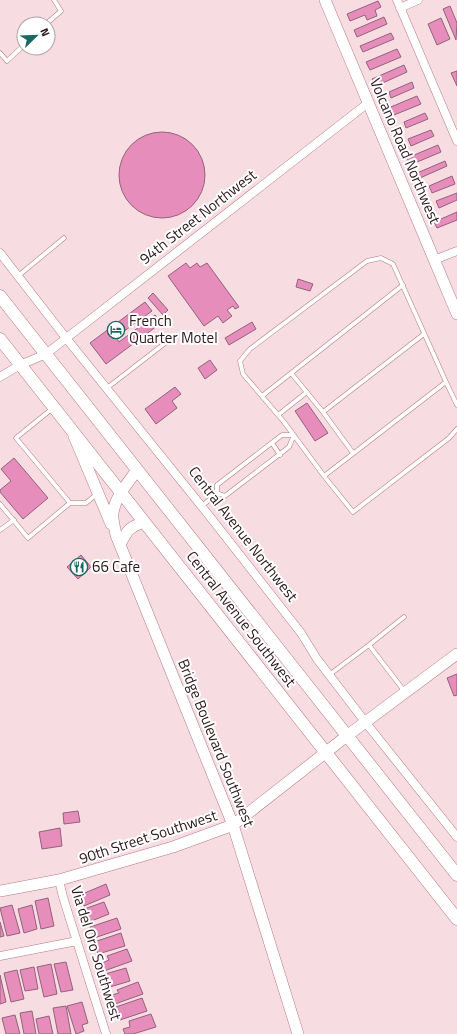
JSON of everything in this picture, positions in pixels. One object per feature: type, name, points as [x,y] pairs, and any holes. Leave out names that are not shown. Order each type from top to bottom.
[{"type":"main road","points":[[0,296],[457,875]]},
{"type":"main road","name":"Central Avenue Southwest","points":[[0,339],[457,919]]},
{"type":"street","name":"Volcano Road Northwest","points":[[324,0],[457,314]]},
{"type":"street","points":[[418,0],[399,4],[454,125],[457,141]]},
{"type":"street","name":"94th Street Northwest","points":[[0,377],[20,365],[46,354],[368,103]]},
{"type":"street","points":[[434,260],[457,251]]},
{"type":"street","name":"Central Avenue Northwest","points":[[0,253],[66,338],[202,506],[301,633],[329,675],[457,837]]},
{"type":"street","points":[[71,430],[118,540],[134,526],[143,522]]},
{"type":"street","name":"Bridge Boulevard Southwest","points":[[137,470],[120,493],[113,513],[118,540],[233,825],[298,1034]]},
{"type":"street","name":"90th Street Southwest","points":[[0,891],[59,880],[173,847],[233,825],[457,654]]},
{"type":"street","name":"Via del Oro Southwest","points":[[59,880],[106,1034]]},
{"type":"street","points":[[0,956],[77,941]]},
{"type":"lane","points":[[54,0],[60,11],[55,16]]},
{"type":"lane","points":[[0,53],[7,61],[16,53]]},
{"type":"lane","points":[[18,276],[64,238]]},
{"type":"lane","points":[[457,405],[393,264],[381,258],[367,261],[250,349],[240,361],[243,374],[294,435],[353,512],[449,438],[457,429]]},
{"type":"lane","points":[[262,396],[403,285]]},
{"type":"lane","points":[[323,412],[424,334]]},
{"type":"lane","points":[[107,388],[173,337]]},
{"type":"lane","points":[[291,373],[323,412],[353,453]]},
{"type":"lane","points":[[324,476],[446,382]]},
{"type":"lane","points":[[278,415],[307,392]]},
{"type":"lane","points":[[53,407],[16,438],[70,503]]},
{"type":"lane","points":[[202,506],[217,493],[217,485],[282,435],[294,435]]},
{"type":"lane","points":[[217,493],[225,496],[280,455],[289,447],[294,435]]},
{"type":"lane","points":[[272,443],[280,455]]},
{"type":"lane","points":[[0,504],[28,538],[70,503],[86,503],[98,494]]},
{"type":"lane","points":[[0,530],[14,520]]},
{"type":"lane","points":[[329,675],[404,617]]},
{"type":"lane","points":[[369,645],[406,693]]},
{"type":"building","points":[[378,1],[381,7],[375,10],[377,16],[367,20],[365,15],[350,21],[347,14]]},
{"type":"building","points":[[450,6],[457,23],[456,40],[443,9]]},
{"type":"building","points":[[384,17],[387,24],[357,37],[354,30]]},
{"type":"building","points":[[441,18],[450,39],[437,45],[428,24]]},
{"type":"building","points":[[391,33],[394,39],[363,52],[360,46]]},
{"type":"building","points":[[397,49],[401,57],[370,70],[366,62]]},
{"type":"building","points":[[404,65],[407,72],[376,86],[372,79]]},
{"type":"building","points":[[457,71],[457,86],[451,73]]},
{"type":"building","points":[[412,82],[414,88],[391,98],[389,92]]},
{"type":"building","points":[[417,96],[421,104],[389,117],[386,109]]},
{"type":"building","points":[[425,113],[428,119],[406,128],[404,122]]},
{"type":"building","points":[[431,130],[434,136],[411,146],[408,139]]},
{"type":"building","points":[[162,132],[178,136],[192,145],[201,159],[205,175],[201,191],[192,205],[178,214],[162,218],[146,214],[132,205],[123,191],[119,175],[123,159],[132,145],[146,136]]},
{"type":"building","points":[[438,145],[441,152],[410,165],[407,158]]},
{"type":"building","points":[[445,161],[447,166],[420,178],[417,173]]},
{"type":"building","points":[[452,176],[455,184],[432,193],[429,186]]},
{"type":"building","points":[[457,193],[457,200],[439,208],[436,201]]},
{"type":"building","points":[[457,212],[457,220],[437,228],[434,222]]},
{"type":"building","points":[[186,263],[190,268],[197,263],[200,267],[207,263],[239,307],[235,309],[233,306],[227,310],[232,316],[223,323],[218,316],[204,326],[168,276]]},
{"type":"building","points":[[298,279],[313,284],[310,291],[296,287]]},
{"type":"building","points":[[153,293],[168,310],[163,315],[148,298]]},
{"type":"building","name":"French Quarter Motel","points":[[145,302],[152,311],[116,337],[119,342],[155,315],[161,323],[106,364],[90,343]]},
{"type":"building","points":[[252,322],[256,329],[229,345],[225,338]]},
{"type":"building","points":[[210,360],[217,370],[205,379],[198,368]]},
{"type":"building","points":[[175,387],[181,394],[172,401],[177,408],[156,424],[145,409]]},
{"type":"building","points":[[307,403],[328,433],[315,441],[295,411]]},
{"type":"building","points":[[14,458],[48,498],[23,519],[0,492],[0,490],[11,481],[1,469]]},
{"type":"building","name":"66 Cafe","points":[[81,555],[91,567],[78,579],[67,567]]},
{"type":"building","points":[[457,674],[457,695],[454,696],[447,678]]},
{"type":"building","points":[[78,811],[80,822],[64,824],[63,813]]},
{"type":"building","points":[[60,828],[62,846],[42,849],[39,832]]},
{"type":"building","points":[[106,884],[110,895],[84,906],[80,895]]},
{"type":"building","points":[[48,898],[54,926],[41,929],[35,901]]},
{"type":"building","points":[[104,902],[109,914],[89,922],[84,909]]},
{"type":"building","points":[[12,905],[20,933],[7,936],[0,908]]},
{"type":"building","points":[[32,905],[37,929],[24,933],[18,909]]},
{"type":"building","points":[[117,918],[121,929],[94,938],[90,927]]},
{"type":"building","points":[[0,922],[4,936],[0,937]]},
{"type":"building","points":[[121,933],[125,946],[98,954],[94,942]]},
{"type":"building","points":[[127,949],[132,961],[104,971],[102,963],[109,960],[107,956]]},
{"type":"building","points":[[66,962],[73,990],[61,992],[54,964]]},
{"type":"building","points":[[51,964],[57,994],[44,997],[37,967]]},
{"type":"building","points":[[34,967],[38,989],[25,991],[20,970]]},
{"type":"building","points":[[126,968],[130,981],[110,987],[105,974]]},
{"type":"building","points":[[17,970],[24,999],[11,1002],[4,973]]},
{"type":"building","points":[[0,975],[6,1002],[0,1004]]},
{"type":"building","points":[[138,982],[143,994],[115,1004],[112,995],[119,993],[117,990]]},
{"type":"building","points":[[142,998],[147,1011],[120,1020],[116,1007]]},
{"type":"building","points":[[82,1002],[88,1023],[82,1025],[84,1031],[76,1034],[67,1006]]},
{"type":"building","points":[[66,1006],[71,1034],[58,1034],[53,1008]]},
{"type":"building","points":[[32,1011],[36,1034],[24,1034],[20,1013]]},
{"type":"building","points":[[151,1014],[156,1027],[133,1034],[125,1034],[123,1029],[130,1027],[129,1021]]},
{"type":"building","points":[[15,1015],[20,1034],[6,1034],[2,1018]]},
{"type":"building","points":[[49,1016],[53,1034],[39,1034],[36,1019]]},
{"type":"place","name":"French Quarter Motel","points":[[116,330]]},
{"type":"place","name":"66 Cafe","points":[[79,567]]}]
